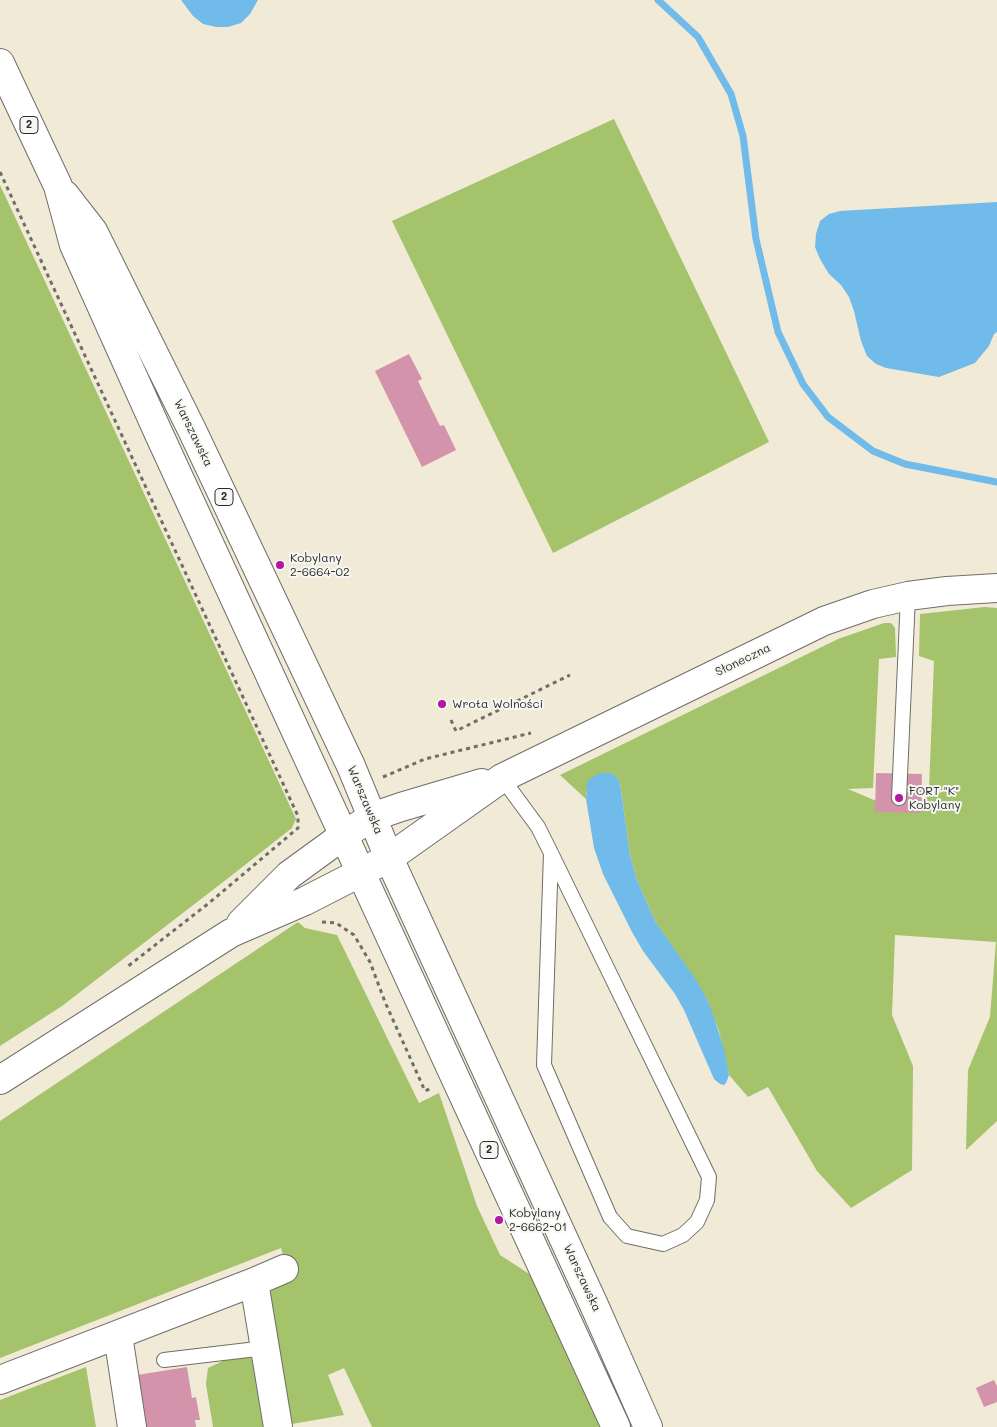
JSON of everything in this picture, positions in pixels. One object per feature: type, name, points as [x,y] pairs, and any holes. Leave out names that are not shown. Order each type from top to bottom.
[{"type":"main road","name":"Warszawska","points":[[0,63],[58,186],[74,245],[158,432],[616,1427]]},
{"type":"main road","name":"Warszawska","points":[[58,186],[93,231],[192,430],[351,766],[372,818],[648,1427]]},
{"type":"main road","name":"Słoneczna","points":[[231,933],[305,901],[390,858],[502,778],[824,621],[872,604],[908,596],[997,588]]},
{"type":"main road","name":"Słoneczna","points":[[231,933],[289,875],[344,835],[372,818],[400,807],[502,778]]},
{"type":"main road","points":[[0,1080],[231,933]]},
{"type":"main road","points":[[0,1380],[284,1269]]},
{"type":"main road","points":[[254,1282],[278,1427]]},
{"type":"main road","points":[[118,1335],[132,1427]]},
{"type":"lane","points":[[899,798],[908,596]]},
{"type":"lane","points":[[502,778],[538,827],[551,853],[709,1177],[707,1200],[697,1222],[683,1235],[663,1244],[627,1236],[610,1217],[544,1065],[551,853]]},
{"type":"lane","points":[[164,1360],[265,1348]]},
{"type":"path","points":[[0,172],[298,816],[298,828],[209,903],[123,969]]},
{"type":"path","points":[[451,720],[456,731],[570,674]]},
{"type":"path","points":[[376,775],[382,777],[425,758],[540,731]]},
{"type":"path","points":[[272,850],[289,875]]},
{"type":"path","points":[[305,901],[313,921],[336,923],[354,935],[370,962],[385,1002],[425,1091],[433,1087]]},
{"type":"green space","points":[[614,119],[769,442],[553,553],[392,221]]},
{"type":"green space","points":[[0,185],[296,819],[292,828],[62,1006],[0,1046]]},
{"type":"green space","points":[[985,607],[997,608],[997,1121],[966,1150],[968,1070],[990,1017],[996,942],[895,935],[892,1015],[913,1066],[912,1170],[851,1208],[817,1171],[768,1087],[748,1097],[729,1075],[719,1031],[706,997],[655,921],[637,880],[630,855],[620,783],[617,778],[586,791],[586,799],[560,775],[838,639],[884,623],[891,623],[895,628],[896,657],[879,659],[873,788],[848,789],[874,800],[918,800],[948,790],[929,789],[934,661],[919,656],[920,614]]},
{"type":"green space","points":[[298,922],[305,928],[337,935],[419,1103],[439,1093],[477,1206],[500,1255],[534,1277],[603,1427],[372,1427],[344,1368],[328,1375],[344,1415],[292,1424],[269,1310],[271,1288],[290,1281],[281,1248],[0,1358],[0,1121]]},
{"type":"green space","points":[[250,1357],[257,1367],[267,1427],[213,1427],[206,1384],[208,1368],[227,1359]]},
{"type":"green space","points":[[86,1367],[96,1427],[0,1427],[0,1400]]},
{"type":"water","points":[[181,0],[258,0],[250,14],[241,23],[228,27],[216,27],[203,24],[193,16]]},
{"type":"water","points":[[997,202],[997,332],[994,334],[989,346],[975,363],[939,377],[886,368],[876,364],[867,356],[849,297],[841,285],[829,274],[815,247],[820,221],[829,214],[840,211]]},
{"type":"water","points":[[600,773],[613,774],[620,783],[630,855],[637,880],[655,921],[696,980],[713,1014],[724,1049],[729,1075],[724,1085],[714,1079],[684,1010],[675,994],[643,951],[603,874],[594,848],[586,799],[587,784],[590,779]]},
{"type":"building","points":[[409,354],[422,379],[418,381],[440,426],[444,425],[456,450],[422,467],[375,371]]},
{"type":"building","points":[[876,773],[922,774],[921,813],[875,812]]},
{"type":"building","points":[[187,1367],[192,1398],[196,1397],[200,1420],[195,1420],[196,1427],[145,1427],[137,1375]]},
{"type":"building","points":[[994,1380],[997,1386],[997,1402],[984,1407],[976,1388]]},
{"type":"waterway","points":[[658,0],[698,37],[731,94],[743,136],[756,239],[778,332],[803,384],[828,417],[873,451],[905,464],[997,482]]},
{"type":"place","name":"Kobylany 2-6664-02","points":[[280,565]]},
{"type":"place","name":"Wrota Wolności","points":[[442,704]]},
{"type":"place","name":"FORT \"K\" Kobylany","points":[[899,798]]},
{"type":"place","name":"Kobylany 2-6662-01","points":[[499,1220]]}]
